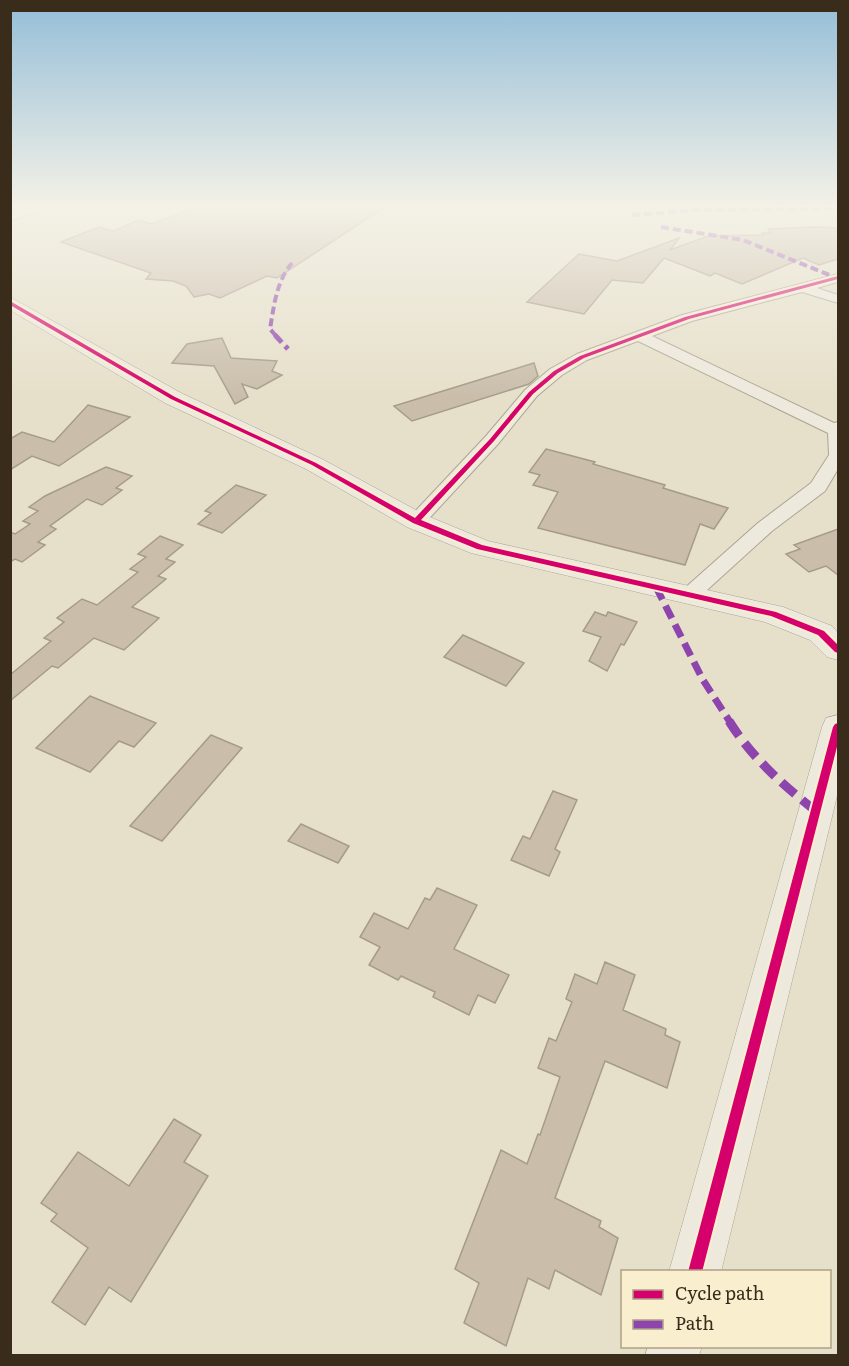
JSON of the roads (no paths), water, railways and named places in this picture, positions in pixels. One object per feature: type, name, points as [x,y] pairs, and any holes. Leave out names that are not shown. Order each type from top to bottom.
[{"type":"street","points":[[416,521],[492,440],[531,393],[556,372],[582,357],[637,335],[730,304],[838,278]]},
{"type":"street","points":[[801,287],[838,299]]},
{"type":"street","points":[[12,305],[173,398],[315,464],[416,521],[480,547],[773,614],[806,625],[821,633],[838,650]]},
{"type":"street","points":[[637,335],[837,429],[838,455],[818,487],[765,527],[688,595]]},
{"type":"street","points":[[818,487],[838,485]]},
{"type":"street","points":[[806,625],[838,628]]},
{"type":"street","points":[[696,1270],[838,727]]}]
